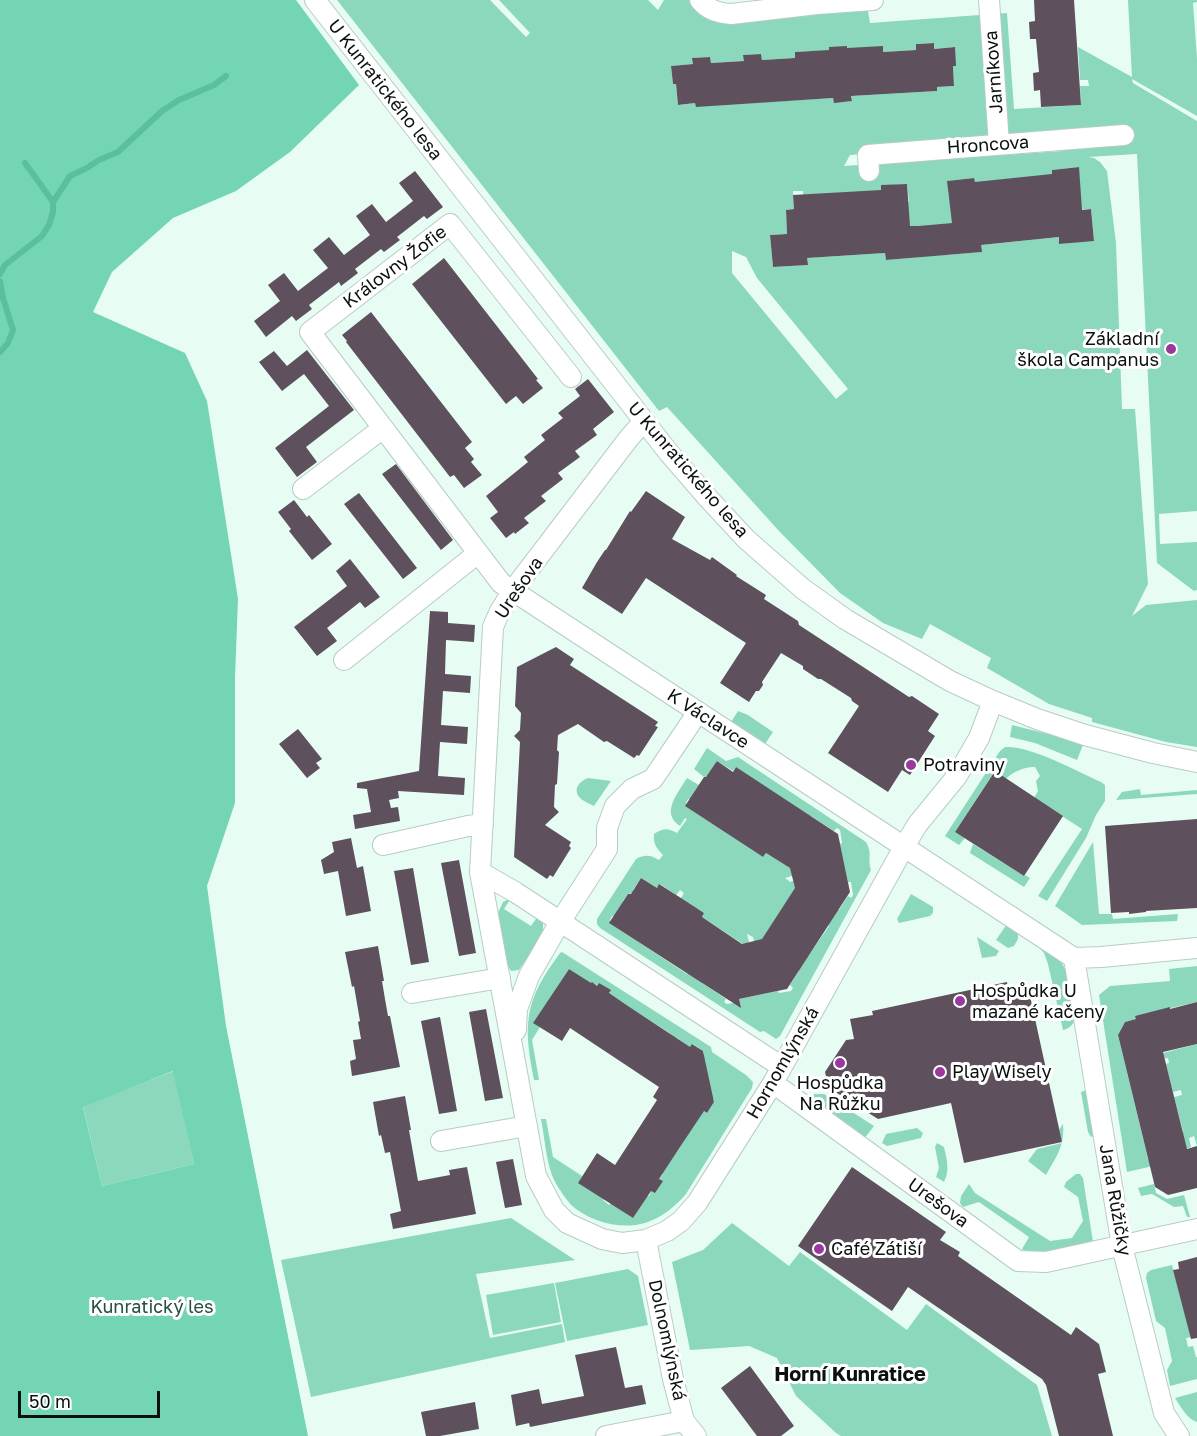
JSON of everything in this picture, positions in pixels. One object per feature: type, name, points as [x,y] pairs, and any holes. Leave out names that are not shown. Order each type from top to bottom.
[{"type":"street","name":"U Kunratického lesa","points":[[315,0],[669,453],[746,539],[803,589],[845,619],[950,681],[993,701],[1085,735],[1197,762]]},
{"type":"street","points":[[700,0],[711,10],[731,14],[815,2],[873,0]]},
{"type":"street","name":"Jarníkova","points":[[989,0],[999,144]]},
{"type":"street","name":"Hroncova","points":[[869,171],[867,155],[1124,135]]},
{"type":"street","name":"Královny Žofie","points":[[513,590],[501,583],[310,332],[450,224],[571,377]]},
{"type":"street","name":"Urešova","points":[[644,421],[513,590],[493,627],[480,872],[515,891],[777,1075],[1018,1261],[1046,1262],[1197,1229]]},
{"type":"street","points":[[303,489],[383,428]]},
{"type":"street","points":[[344,660],[478,553]]},
{"type":"street","name":"K Václavce","points":[[513,590],[904,847]]},
{"type":"street","name":"Hornomlýnská","points":[[480,872],[536,1176],[554,1210],[567,1223],[602,1239],[622,1243],[646,1240],[667,1231],[681,1221],[697,1203],[777,1075],[917,825],[957,776],[979,738],[993,701]]},
{"type":"street","points":[[515,1059],[517,1009],[529,976],[560,922],[607,849],[607,828],[615,806],[632,789],[653,779],[698,712]]},
{"type":"street","points":[[383,845],[483,824]]},
{"type":"street","points":[[904,847],[1074,958],[1197,948]]},
{"type":"street","name":"Jana Růžičky","points":[[1074,958],[1122,1246],[1164,1413],[1179,1436]]},
{"type":"street","points":[[412,993],[500,978]]},
{"type":"street","points":[[441,1141],[527,1126]]},
{"type":"street","name":"Dolnomlýnská","points":[[646,1240],[673,1378],[690,1428]]},
{"type":"street","points":[[606,1436],[690,1428]]},
{"type":"green space","name":"Kunratický les","points":[[0,0],[296,0],[359,85],[290,152],[236,191],[173,218],[112,272],[93,312],[185,353],[207,401],[238,599],[235,677],[235,803],[207,886],[226,1026],[308,1436],[0,1436]],"holes":[[[173,1071],[194,1164],[102,1186],[83,1107]]]},
{"type":"green space","points":[[337,0],[490,0],[526,37],[530,33],[499,0],[648,0],[658,10],[664,0],[694,0],[704,10],[866,0],[870,23],[1007,13],[1014,109],[1081,105],[1080,86],[1089,86],[1088,80],[1080,80],[1078,47],[1132,77],[1128,0],[1197,0],[1193,3],[1197,58],[1197,116],[1132,79],[1133,83],[1197,121],[1197,511],[1159,514],[1160,544],[1197,542],[1197,590],[1194,591],[1157,563],[1137,154],[1088,157],[1100,162],[1107,171],[1116,243],[1122,409],[1135,409],[1148,584],[1132,616],[1146,605],[1197,600],[1197,747],[1166,742],[1092,722],[1092,718],[1049,704],[987,668],[991,658],[930,624],[922,639],[883,623],[840,593],[779,531],[667,407],[659,411]],"holes":[[[934,43],[934,49],[954,47],[954,86],[937,87],[937,91],[851,96],[852,101],[834,102],[833,98],[696,106],[695,103],[678,105],[676,84],[673,84],[671,66],[693,64],[693,58],[710,57],[711,63],[744,61],[744,55],[761,54],[762,60],[795,58],[795,52],[812,51],[830,56],[847,46],[848,54],[883,47],[883,52],[916,50],[916,44]],[[1068,138],[1062,151],[844,166],[850,155]],[[1078,167],[1074,210],[1091,209],[1094,240],[1059,244],[1059,237],[981,245],[981,252],[947,255],[944,224],[960,222],[949,199],[948,181],[974,178],[978,220],[1056,212],[1052,170]],[[907,184],[909,202],[900,203],[902,227],[919,226],[920,257],[886,260],[885,253],[807,258],[807,265],[773,267],[770,235],[787,234],[786,210],[794,209],[793,191],[803,191],[805,233],[883,228],[881,186]],[[732,251],[746,257],[757,278],[848,389],[836,399],[732,273]]]},
{"type":"green space","points":[[738,711],[773,732],[765,744],[731,722]]},
{"type":"green space","points":[[1012,725],[1083,745],[1077,760],[1035,743],[1010,737]]},
{"type":"green space","points":[[1005,747],[1015,747],[1040,754],[1105,785],[1105,801],[1086,838],[1047,901],[1038,896],[1082,829],[1034,798],[1038,791],[1036,781],[1040,776],[1035,767],[1019,770],[1006,779],[994,772],[955,832],[965,838],[959,845],[945,836],[1000,751]]},
{"type":"green space","points":[[707,748],[726,761],[738,757],[866,842],[869,850],[871,870],[780,1036],[776,1039],[764,1031],[760,1032],[597,924],[597,919],[636,859],[648,856],[659,860],[663,855],[656,846],[654,834],[666,829],[677,833],[687,819],[685,818],[680,826],[674,821],[671,809],[687,778],[699,785],[691,800],[688,799],[687,807],[763,857],[766,853],[795,871],[792,876],[785,878],[789,882],[793,881],[798,884],[759,944],[747,934],[749,942],[746,946],[702,917],[704,913],[689,903],[679,901],[684,893],[680,890],[674,898],[675,894],[660,884],[657,888],[641,878],[633,893],[628,894],[623,901],[624,906],[615,917],[612,916],[611,924],[687,974],[690,969],[704,979],[702,983],[726,999],[724,1002],[727,1004],[739,1002],[739,999],[778,991],[779,993],[791,991],[793,988],[790,985],[799,971],[795,968],[809,955],[829,926],[825,922],[834,908],[839,910],[848,896],[851,898],[853,895],[840,844],[842,843],[840,830],[837,828],[834,831],[811,816],[807,820],[736,767],[733,771],[717,761],[709,776],[704,777],[694,769]]},
{"type":"green space","points":[[588,778],[611,781],[594,806],[581,799],[577,792],[580,783]]},
{"type":"green space","points":[[1140,789],[1141,795],[1197,790],[1197,794],[1116,800],[1122,792]]},
{"type":"green space","points":[[1093,842],[1099,914],[1112,914],[1113,919],[1178,914],[1177,921],[1082,925],[1055,906]]},
{"type":"green space","points":[[973,844],[1030,878],[1024,887],[970,853]]},
{"type":"green space","points":[[911,894],[933,907],[933,913],[930,916],[899,923],[897,919]]},
{"type":"green space","points":[[511,898],[504,909],[531,926],[538,916],[543,923],[543,934],[519,970],[511,971],[506,963],[497,915],[503,902]]},
{"type":"green space","points":[[1007,924],[1018,932],[1018,939],[1014,946],[1008,948],[996,940]]},
{"type":"green space","points":[[977,937],[999,951],[996,956],[982,958]]},
{"type":"green space","points":[[1036,944],[1058,958],[1069,979],[1075,1017],[1073,1024],[1063,1030],[1048,964],[1044,953]]},
{"type":"green space","points":[[562,952],[711,1047],[712,1052],[753,1082],[752,1088],[686,1194],[667,1212],[645,1223],[626,1226],[606,1223],[587,1216],[571,1205],[558,1188],[552,1175],[541,1119],[546,1119],[553,1157],[582,1176],[579,1183],[604,1198],[603,1200],[609,1205],[611,1203],[633,1218],[647,1195],[649,1196],[662,1181],[659,1179],[663,1174],[661,1173],[702,1110],[707,1113],[714,1102],[702,1054],[704,1054],[693,1044],[690,1048],[609,994],[610,990],[599,983],[597,986],[591,984],[569,969],[534,1022],[540,1027],[532,1040],[539,1080],[534,1080],[528,1039],[531,1007],[542,980]]},
{"type":"green space","points":[[1197,966],[1197,1002],[1136,1016],[1136,1019],[1125,1022],[1118,1035],[1148,1159],[1153,1166],[1127,1172],[1099,995],[1110,986],[1170,981],[1169,969]]},
{"type":"green space","points":[[1197,1044],[1197,1146],[1194,1136],[1189,1138],[1191,1147],[1182,1150],[1183,1131],[1174,1097],[1182,1095],[1181,1090],[1173,1092],[1166,1065],[1161,1065],[1169,1063],[1168,1058],[1160,1059],[1163,1053]]},
{"type":"green space","points":[[174,1071],[194,1164],[102,1186],[83,1106]]},
{"type":"green space","points":[[1091,1088],[1097,1135],[1091,1137],[1088,1132],[1081,1092]]},
{"type":"green space","points":[[814,1094],[824,1094],[874,1126],[864,1139],[809,1101]]},
{"type":"green space","points":[[1063,1124],[1063,1132],[1062,1142],[1059,1130]]},
{"type":"green space","points":[[917,1128],[923,1133],[921,1138],[887,1146],[882,1143],[886,1134]]},
{"type":"green space","points":[[937,1143],[944,1147],[947,1161],[944,1182],[936,1177],[939,1168],[935,1147]]},
{"type":"green space","points":[[1062,1143],[1046,1175],[1028,1161],[1037,1149]]},
{"type":"green space","points":[[1076,1174],[1080,1174],[1083,1178],[1094,1248],[1033,1256],[1022,1249],[1029,1237],[979,1202],[963,1207],[960,1203],[961,1196],[969,1184],[975,1193],[1050,1241],[1072,1238],[1083,1221],[1078,1197],[1064,1187],[1066,1182]]},
{"type":"green space","points":[[1154,1184],[1156,1193],[1167,1199],[1184,1195],[1190,1217],[1187,1217],[1183,1206],[1174,1207],[1152,1194],[1141,1196],[1138,1188]]},
{"type":"green space","points":[[511,1218],[575,1260],[476,1274],[490,1338],[562,1324],[565,1342],[311,1397],[281,1260]]},
{"type":"green space","points":[[732,1223],[789,1266],[800,1252],[907,1330],[926,1304],[1037,1385],[1052,1436],[841,1436],[796,1396],[777,1358],[749,1346],[690,1350],[672,1262],[703,1250]]},
{"type":"green space","points":[[1172,1265],[1191,1337],[1186,1338],[1188,1347],[1193,1346],[1197,1357],[1197,1379],[1170,1386],[1167,1370],[1172,1361],[1165,1328],[1156,1321],[1146,1278],[1147,1273],[1151,1270]]},
{"type":"green space","points":[[628,1269],[638,1276],[648,1325],[567,1341],[555,1283]]},
{"type":"green space","points":[[554,1283],[561,1322],[493,1335],[486,1295]]},
{"type":"green space","points":[[1197,1392],[1197,1422],[1187,1415],[1175,1398]]},
{"type":"building","points":[[1034,0],[1074,0],[1081,105],[1041,107],[1040,90],[1034,91],[1033,73],[1039,72],[1036,39],[1030,39],[1029,22],[1035,21]]},
{"type":"building","points":[[934,43],[934,49],[955,47],[954,86],[937,87],[937,91],[851,96],[852,101],[834,103],[833,98],[696,107],[695,103],[678,105],[676,84],[673,84],[671,66],[693,64],[692,58],[710,57],[711,63],[744,61],[743,55],[761,54],[762,60],[795,58],[795,52],[829,50],[829,47],[883,46],[883,52],[916,50],[916,44]]},
{"type":"building","points":[[1079,167],[1082,210],[1091,209],[1094,241],[1059,244],[1059,237],[981,245],[982,252],[886,260],[885,253],[807,258],[808,265],[773,267],[770,235],[787,234],[786,210],[794,209],[793,195],[881,190],[881,185],[907,184],[910,226],[952,223],[947,181],[974,178],[975,182],[1052,174],[1052,170]]},
{"type":"building","points":[[415,171],[443,207],[427,219],[424,216],[397,237],[400,240],[384,252],[381,249],[355,269],[358,273],[341,286],[339,282],[309,305],[312,309],[296,321],[292,316],[266,337],[254,321],[280,301],[268,285],[284,273],[298,291],[328,268],[313,250],[329,237],[344,255],[370,235],[356,216],[372,204],[386,222],[413,201],[399,183]]},
{"type":"building","points":[[444,258],[543,388],[523,404],[516,396],[506,404],[412,284]]},
{"type":"building","points":[[371,312],[472,442],[465,448],[474,459],[471,462],[482,475],[464,488],[454,475],[450,477],[342,335]]},
{"type":"building","points":[[307,350],[354,410],[306,447],[317,462],[297,477],[275,448],[329,406],[304,374],[282,391],[259,362],[274,351],[287,366]]},
{"type":"building","points":[[588,379],[614,412],[593,429],[597,435],[575,451],[580,457],[558,473],[563,479],[541,496],[546,501],[524,518],[529,523],[506,538],[490,518],[498,512],[486,496],[528,462],[524,457],[545,440],[541,435],[563,418],[558,413],[580,396],[575,389]]},
{"type":"building","points":[[396,464],[453,540],[441,550],[382,474]]},
{"type":"building","points":[[646,491],[685,517],[672,539],[710,560],[712,557],[766,595],[764,599],[798,621],[799,625],[939,714],[928,731],[935,736],[910,775],[902,770],[888,792],[828,753],[859,706],[851,698],[818,679],[803,669],[803,666],[781,653],[762,682],[763,685],[749,702],[720,683],[746,643],[646,578],[622,614],[582,588],[630,511]]},
{"type":"building","points":[[359,493],[417,568],[403,579],[344,504]]},
{"type":"building","points":[[294,500],[332,544],[312,560],[289,531],[291,529],[278,512]]},
{"type":"building","points":[[350,559],[380,597],[365,608],[360,602],[327,628],[337,641],[317,656],[294,627],[347,586],[336,571]]},
{"type":"building","points":[[430,611],[448,612],[448,623],[475,625],[474,642],[446,640],[445,674],[471,676],[470,693],[443,691],[441,725],[468,727],[467,744],[440,742],[438,776],[465,778],[464,795],[398,791],[399,798],[389,800],[391,808],[398,807],[400,821],[355,829],[353,815],[371,812],[367,789],[357,788],[357,783],[419,771]]},
{"type":"building","points":[[556,647],[574,659],[570,665],[658,722],[655,726],[658,727],[639,756],[634,758],[607,741],[604,742],[578,724],[558,735],[557,750],[559,752],[554,807],[559,812],[545,825],[571,842],[569,846],[571,848],[553,877],[550,875],[547,879],[514,857],[520,742],[514,736],[520,730],[521,713],[515,706],[517,667]]},
{"type":"building","points":[[298,729],[322,759],[316,763],[320,768],[307,778],[279,744]]},
{"type":"building","points":[[717,761],[733,772],[736,767],[838,834],[850,892],[787,989],[739,999],[741,1008],[609,923],[641,878],[657,888],[659,884],[695,907],[704,913],[702,917],[742,944],[762,939],[795,888],[790,868],[766,853],[763,857],[685,806]]},
{"type":"building","points":[[995,771],[1063,816],[1024,876],[955,832]]},
{"type":"building","points":[[1197,819],[1197,908],[1129,914],[1129,912],[1111,913],[1105,826]]},
{"type":"building","points":[[351,838],[357,868],[363,866],[371,911],[346,916],[338,871],[324,874],[321,860],[334,852],[332,842]]},
{"type":"building","points":[[459,860],[476,953],[459,956],[441,863]]},
{"type":"building","points":[[413,868],[429,962],[411,965],[394,871]]},
{"type":"building","points":[[378,946],[388,1016],[390,1016],[400,1067],[352,1076],[350,1061],[356,1059],[353,1040],[361,1039],[358,1022],[360,1021],[345,952]]},
{"type":"building","points":[[569,969],[597,986],[599,983],[611,990],[609,993],[625,1004],[690,1047],[692,1044],[703,1051],[714,1102],[707,1113],[704,1111],[659,1179],[663,1181],[655,1193],[651,1191],[633,1218],[578,1183],[597,1153],[615,1165],[657,1100],[653,1097],[659,1087],[570,1028],[562,1041],[533,1023]]},
{"type":"building","points":[[1007,982],[1008,990],[1020,997],[1030,996],[1062,1142],[964,1163],[951,1103],[878,1119],[829,1088],[825,1072],[846,1040],[854,1039],[850,1019],[873,1015],[872,1011]]},
{"type":"building","points":[[1197,1002],[1197,1044],[1163,1052],[1187,1149],[1197,1146],[1197,1188],[1168,1195],[1155,1187],[1118,1035],[1125,1022],[1136,1019],[1135,1016]]},
{"type":"building","points":[[486,1009],[503,1098],[485,1101],[469,1012]]},
{"type":"building","points":[[440,1017],[457,1111],[439,1114],[421,1021]]},
{"type":"building","points":[[405,1096],[418,1181],[450,1175],[449,1170],[467,1167],[476,1214],[393,1229],[390,1214],[401,1211],[390,1152],[385,1153],[381,1135],[379,1136],[373,1102]]},
{"type":"building","points":[[513,1159],[522,1205],[505,1208],[496,1162]]},
{"type":"building","points":[[852,1167],[946,1232],[940,1240],[960,1252],[958,1256],[1071,1335],[1076,1327],[1099,1344],[1106,1372],[1098,1374],[1113,1436],[1059,1436],[1046,1385],[1042,1379],[908,1287],[892,1311],[798,1246]]},
{"type":"building","points":[[1197,1257],[1197,1338],[1191,1339],[1173,1270],[1179,1269],[1178,1262]]},
{"type":"building","points":[[616,1347],[625,1388],[642,1385],[646,1404],[530,1427],[529,1423],[516,1426],[511,1395],[539,1389],[542,1404],[584,1396],[575,1355]]},
{"type":"building","points":[[750,1366],[794,1426],[781,1436],[757,1436],[721,1388]]},
{"type":"building","points":[[475,1402],[479,1429],[440,1436],[426,1436],[421,1412]]},
{"type":"waterway","points":[[0,274],[5,265],[42,236],[49,225],[53,202],[70,176],[118,152],[162,111],[179,100],[214,85],[226,76]]},
{"type":"waterway","points":[[25,163],[53,202]]},
{"type":"waterway","points":[[0,281],[13,330],[8,343],[0,352]]},
{"type":"place","name":"Základní škola Campanus","points":[[1171,349]]},
{"type":"place","name":"Potraviny","points":[[911,765]]},
{"type":"place","name":"Hospůdka U mazané kačeny","points":[[960,1001]]},
{"type":"place","name":"Hospůdka Na Růžku","points":[[840,1063]]},
{"type":"place","name":"Play Wisely","points":[[940,1072]]},
{"type":"place","name":"Café Zátiší","points":[[819,1249]]},
{"type":"district","name":"Horní Kunratice","points":[[850,1375]]}]
